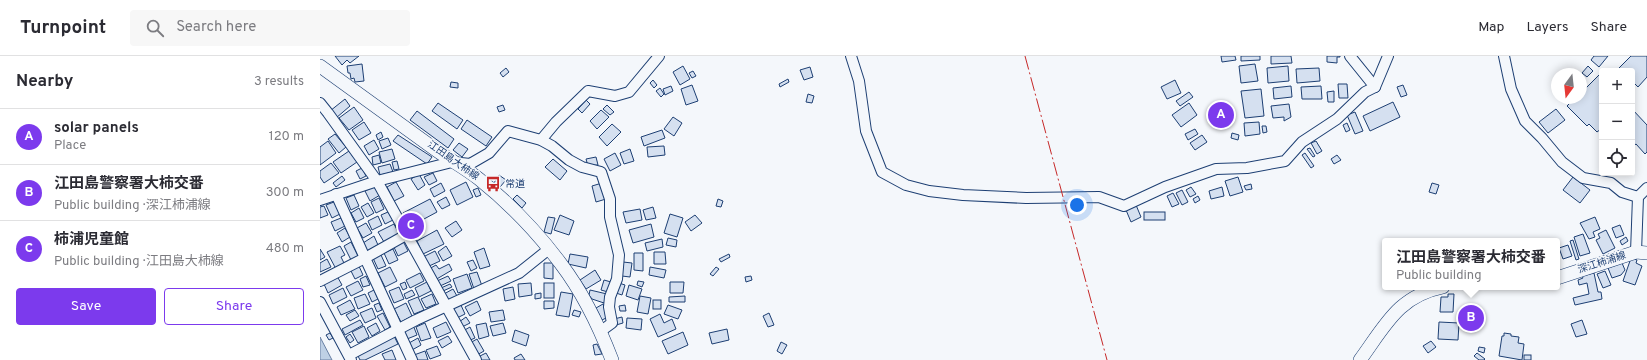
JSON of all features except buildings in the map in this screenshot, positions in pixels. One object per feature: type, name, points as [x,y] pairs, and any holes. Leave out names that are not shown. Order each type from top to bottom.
[{"type":"main road","name":"江田島大柿線","points":[[320,66],[375,104],[452,162],[478,178],[535,232],[562,264],[579,290],[601,331],[612,360]]},
{"type":"main road","name":"深江柿浦線","points":[[1560,277],[1641,253]]},
{"type":"main road","points":[[1360,360],[1397,310],[1414,297],[1428,290]]},
{"type":"street","points":[[541,140],[556,122],[588,91],[615,96],[629,92],[659,56]]},
{"type":"street","points":[[851,56],[859,81],[866,131],[882,172],[906,185],[929,191],[963,195],[1026,198],[1099,197],[1124,206],[1164,187],[1216,169],[1247,168],[1285,161],[1302,142],[1337,119],[1365,92],[1375,86],[1388,56]]},
{"type":"street","points":[[1350,56],[1375,86]]},
{"type":"street","points":[[1504,56],[1511,89],[1525,121],[1542,138],[1562,162],[1583,178],[1611,183],[1622,192],[1638,196]]},
{"type":"street","points":[[320,103],[377,181],[476,360]]},
{"type":"street","points":[[320,200],[377,181],[452,162],[470,164],[489,153],[508,131],[541,140],[552,146],[569,160],[582,167],[601,172],[610,199],[610,216],[618,255],[617,278],[610,297],[609,307],[612,323],[601,331]]},
{"type":"street","points":[[367,172],[377,181]]},
{"type":"street","points":[[1638,196],[1647,188]]},
{"type":"street","points":[[320,190],[334,195],[412,360]]},
{"type":"street","points":[[1638,196],[1641,253]]},
{"type":"street","points":[[320,281],[406,235]]},
{"type":"street","points":[[320,302],[350,358],[397,329],[520,273],[549,249]]},
{"type":"water","points":[[320,337],[332,360],[320,360]]},
{"type":"power","points":[[1025,56],[1107,360]]},
{"type":"place","name":"solar panels","points":[[1221,115]]},
{"type":"place","name":"常道","points":[[493,184]]},
{"type":"place","name":"柿浦児童館","points":[[411,226]]},
{"type":"place","name":"江田島警察署大柿交番","points":[[1471,318]]}]
